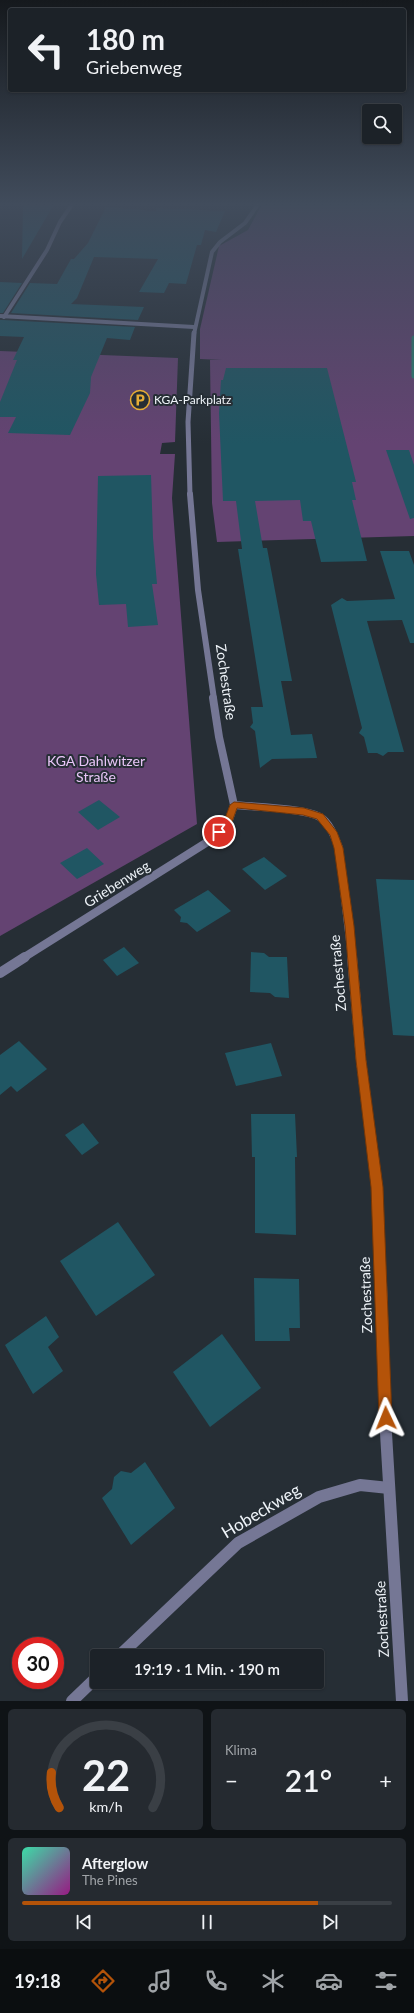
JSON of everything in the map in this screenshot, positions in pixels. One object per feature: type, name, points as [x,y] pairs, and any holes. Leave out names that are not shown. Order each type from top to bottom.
[{"type":"street","points":[[2,316],[23,285]]},
{"type":"street","name":"Zochestraße","points":[[204,285],[194,327],[188,422],[190,509],[198,590],[219,737],[234,805],[304,812],[320,817],[334,834],[339,848],[349,926],[361,1060],[377,1187],[389,1488],[402,1701]]},
{"type":"street","points":[[2,316],[194,327]]},
{"type":"street","name":"Griebenweg","points":[[0,973],[209,841],[228,823],[234,805]]},
{"type":"street","name":"Hobeckweg","points":[[126,1649],[238,1543],[319,1497],[360,1485],[389,1488]]},
{"type":"street","points":[[72,1701],[90,1684]]},
{"type":"green space","points":[[210,285],[414,285],[414,536],[217,542],[212,503],[210,360],[222,360],[200,359],[200,329]]},
{"type":"green space","name":"KGA Dahlwitzer Straße","points":[[0,351],[178,358],[175,442],[162,443],[160,454],[175,454],[172,498],[197,824],[0,936]]},
{"type":"building","points":[[0,285],[20,285],[3,313],[0,313]]},
{"type":"building","points":[[28,285],[82,285],[77,298],[71,304],[144,307],[138,320],[11,313]]},
{"type":"building","points":[[143,285],[168,285],[164,293],[139,292]]},
{"type":"building","points":[[0,320],[135,327],[130,340],[107,338],[91,377],[90,393],[70,435],[8,433],[16,417],[0,417],[0,402],[17,360],[13,360],[24,337],[0,336]]},
{"type":"building","points":[[226,368],[327,368],[356,482],[352,482],[356,500],[352,500],[367,561],[321,562],[311,521],[303,521],[300,500],[255,501],[263,548],[267,548],[292,681],[281,681],[291,735],[312,734],[317,758],[272,759],[260,768],[255,731],[250,727],[253,723],[251,707],[263,707],[238,549],[242,549],[236,501],[223,501],[219,413],[221,380],[223,380]]},
{"type":"building","points":[[386,450],[409,450],[414,465],[414,518],[410,519]]},
{"type":"building","points":[[151,475],[153,538],[157,584],[152,584],[158,625],[128,627],[126,604],[99,605],[96,574],[98,476]]},
{"type":"building","points":[[380,551],[409,551],[414,565],[414,643],[410,643],[402,620],[367,621],[404,752],[388,752],[383,756],[377,753],[368,753],[364,737],[359,733],[362,728],[331,605],[342,598],[347,601],[395,599]]},
{"type":"building","points":[[99,800],[120,817],[98,830],[78,812]]},
{"type":"building","points":[[87,848],[104,864],[77,879],[60,863]]},
{"type":"building","points":[[264,857],[287,876],[265,890],[242,869]]},
{"type":"building","points":[[376,879],[414,880],[414,1036],[393,1035]]},
{"type":"building","points":[[208,890],[231,911],[197,932],[187,923],[180,922],[181,917],[174,910]]},
{"type":"building","points":[[124,947],[139,963],[117,976],[103,960]]},
{"type":"building","points":[[251,952],[264,953],[269,957],[287,957],[289,998],[275,997],[270,993],[250,992]]},
{"type":"building","points":[[19,1041],[47,1069],[17,1092],[11,1086],[0,1095],[0,1055]]},
{"type":"building","points":[[271,1043],[282,1076],[236,1086],[225,1053]]},
{"type":"building","points":[[251,1114],[295,1114],[297,1157],[295,1157],[296,1235],[255,1233],[255,1157],[252,1157]]},
{"type":"building","points":[[83,1123],[99,1143],[82,1155],[65,1135]]},
{"type":"building","points":[[118,1222],[155,1275],[96,1316],[60,1261]]},
{"type":"building","points":[[254,1278],[299,1279],[300,1328],[289,1328],[290,1341],[255,1341]]},
{"type":"building","points":[[46,1316],[59,1337],[48,1347],[63,1371],[33,1394],[5,1345]]},
{"type":"building","points":[[222,1334],[261,1388],[210,1427],[173,1372]]},
{"type":"building","points":[[145,1462],[175,1508],[131,1545],[102,1498],[112,1489],[114,1477],[121,1471],[131,1473]]},
{"type":"waterway","points":[[414,338],[414,376]]},
{"type":"place","name":"KGA-Parkplatz","points":[[140,400]]},
{"type":"route","points":[[219,832],[228,823],[234,805],[304,812],[320,817],[334,834],[339,848],[349,926],[361,1060],[377,1187],[386,1418]]}]
